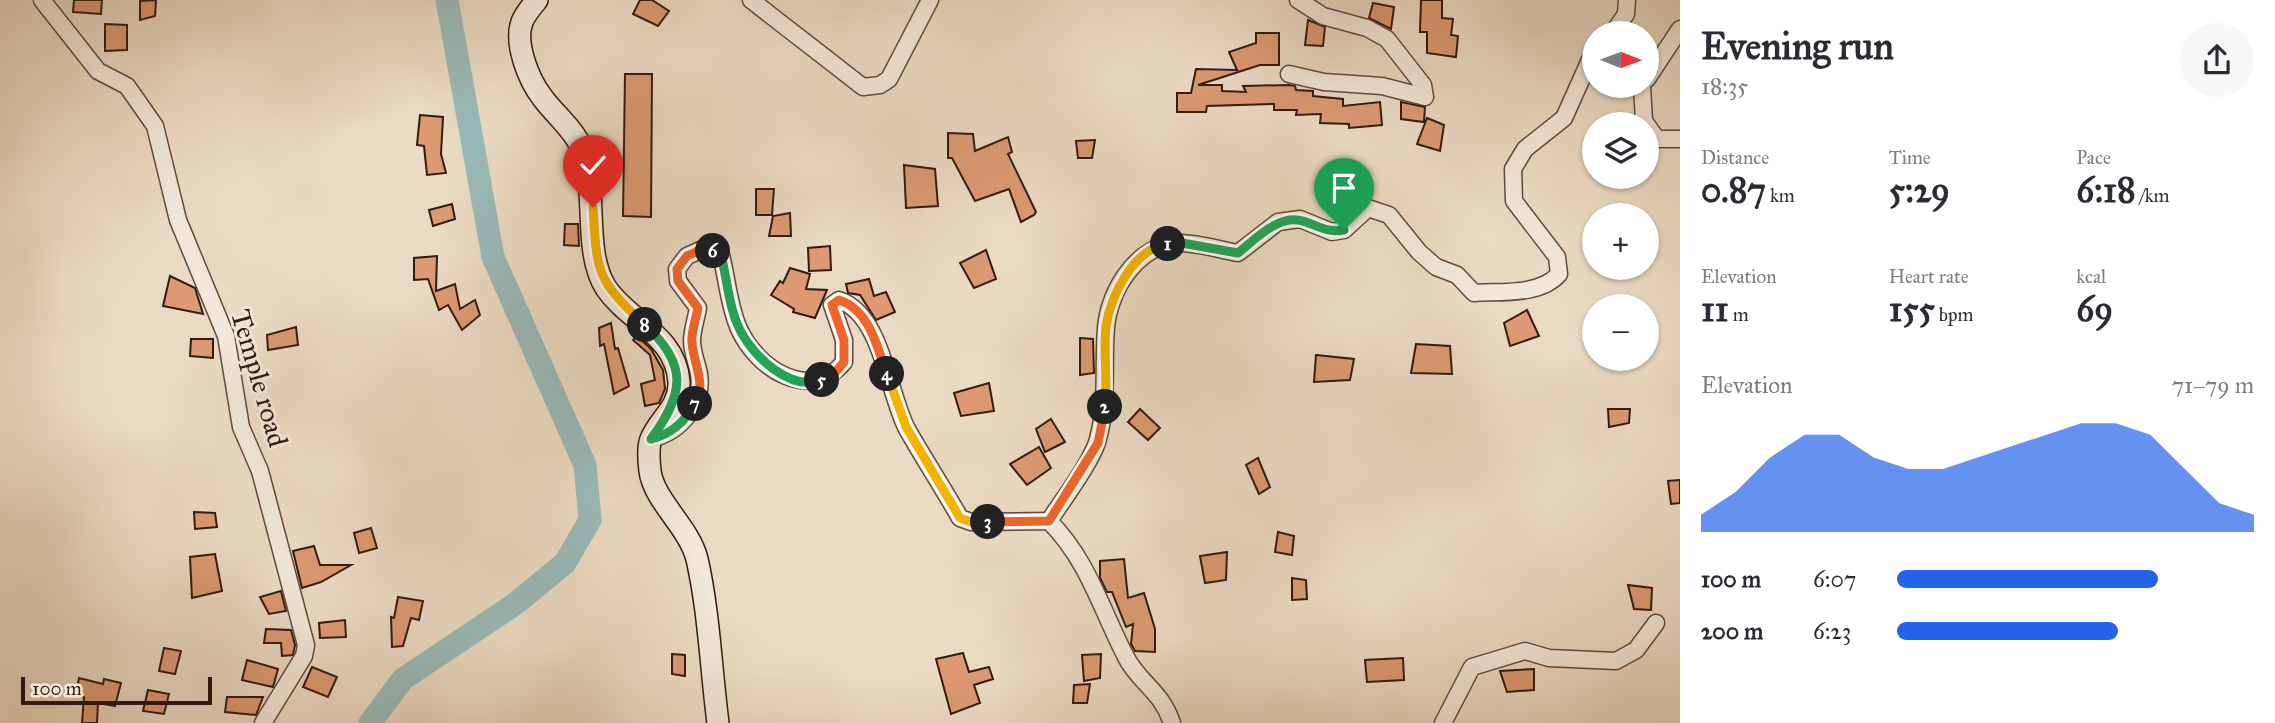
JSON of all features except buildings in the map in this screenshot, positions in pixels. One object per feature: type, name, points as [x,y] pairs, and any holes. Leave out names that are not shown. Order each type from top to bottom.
[{"type":"main road","points":[[537,0],[521,23],[523,56],[530,78],[541,96],[581,146],[588,170],[599,271],[607,288],[667,347],[676,368],[677,394],[667,417],[651,439],[650,472],[659,492],[677,518],[696,559],[718,723]]},
{"type":"street","name":"Temple road","points":[[42,0],[98,71],[127,86],[155,126],[178,220],[226,337],[241,426],[260,471],[306,645],[304,656],[263,723]]},
{"type":"street","points":[[751,0],[863,86],[880,85],[889,79],[934,1]]},
{"type":"street","points":[[1289,74],[1324,82],[1382,86],[1425,97],[1423,85],[1387,39],[1367,28],[1323,16],[1298,0]]},
{"type":"street","points":[[1622,21],[1626,14],[1626,0]]},
{"type":"street","points":[[1659,61],[1680,29]]},
{"type":"street","points":[[1049,521],[1098,443],[1105,404],[1106,325],[1117,293],[1133,264],[1160,245],[1182,243],[1238,253],[1278,222],[1300,219],[1332,232],[1344,230],[1368,208],[1388,215],[1419,252],[1436,267],[1457,275],[1474,293],[1532,289],[1554,280],[1559,274],[1557,257],[1514,201],[1513,169],[1525,149],[1564,118],[1582,78]]},
{"type":"street","points":[[1644,98],[1647,124],[1657,139],[1680,139]]},
{"type":"street","points":[[651,439],[667,435],[686,418],[699,397],[700,377],[692,342],[698,308],[678,281],[677,269],[687,256],[707,247],[721,255],[739,329],[761,359],[794,381],[817,382],[834,374],[844,362],[844,340],[832,305],[839,300],[852,304],[869,326],[906,427],[960,518],[971,522],[1049,521],[1064,536],[1090,575],[1127,660],[1165,703],[1172,723]]},
{"type":"street","points":[[1443,723],[1472,667],[1525,651],[1549,658],[1616,661],[1636,650],[1656,623]]},
{"type":"waterway","points":[[370,723],[403,679],[515,604],[565,563],[590,520],[585,465],[493,257],[447,0]]},
{"type":"route","points":[[593,207],[595,250],[599,271],[607,288],[667,347],[676,368],[677,394],[667,417],[651,439],[667,435],[686,418],[699,397],[700,377],[692,342],[698,308],[678,281],[677,269],[687,256],[707,247],[721,255],[739,329],[761,359],[794,381],[817,382],[834,374],[844,362],[844,340],[832,305],[839,300],[852,304],[869,326],[906,427],[960,518],[971,522],[1049,521],[1098,443],[1105,404],[1106,325],[1117,293],[1133,264],[1160,245],[1182,243],[1238,253],[1278,222],[1300,219],[1332,232],[1344,230]]}]
